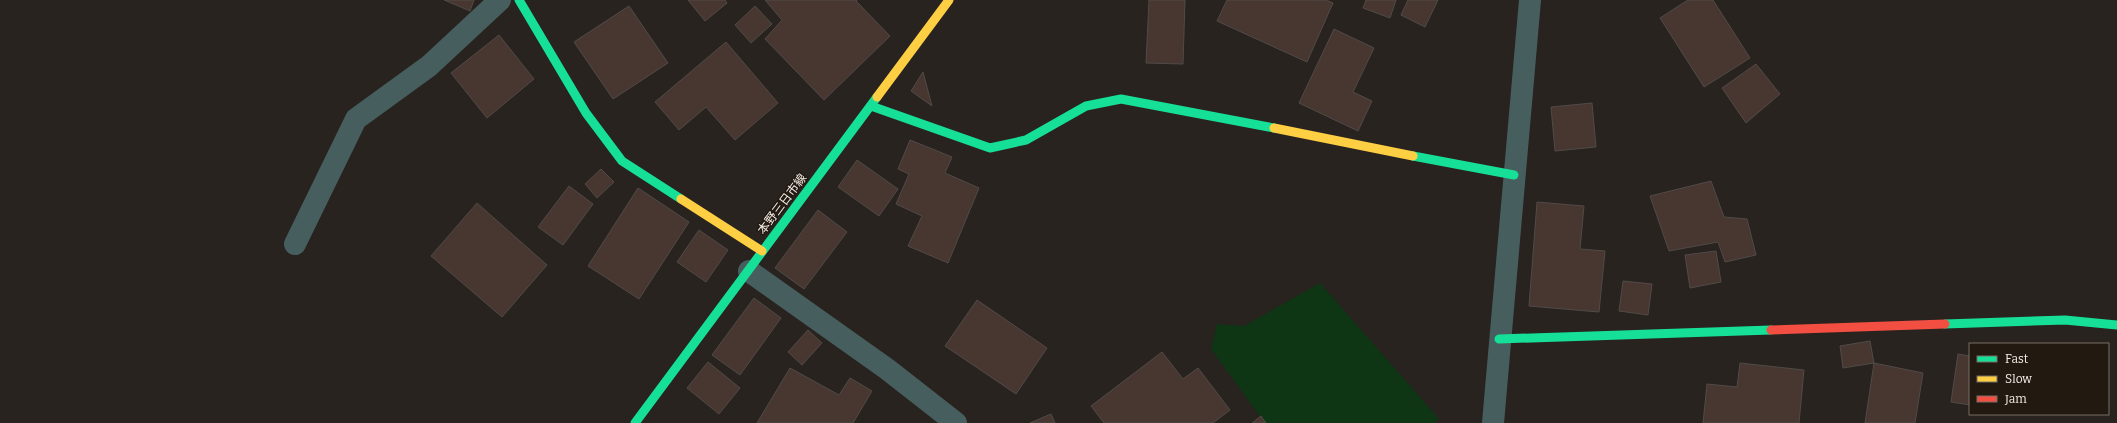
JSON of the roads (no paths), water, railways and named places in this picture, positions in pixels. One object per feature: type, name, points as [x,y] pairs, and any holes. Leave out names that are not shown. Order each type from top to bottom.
[{"type":"street","points":[[295,244],[356,119],[429,66],[500,0]]},
{"type":"street","points":[[518,0],[586,113],[622,161],[762,251]]},
{"type":"street","name":"本野三日市線","points":[[635,423],[949,0]]},
{"type":"street","points":[[1493,423],[1530,0]]},
{"type":"street","points":[[871,106],[990,148],[1026,140],[1086,106],[1121,99],[1514,175]]},
{"type":"street","points":[[749,271],[887,369],[956,423]]},
{"type":"street","points":[[1500,339],[2065,320],[2117,325]]}]
